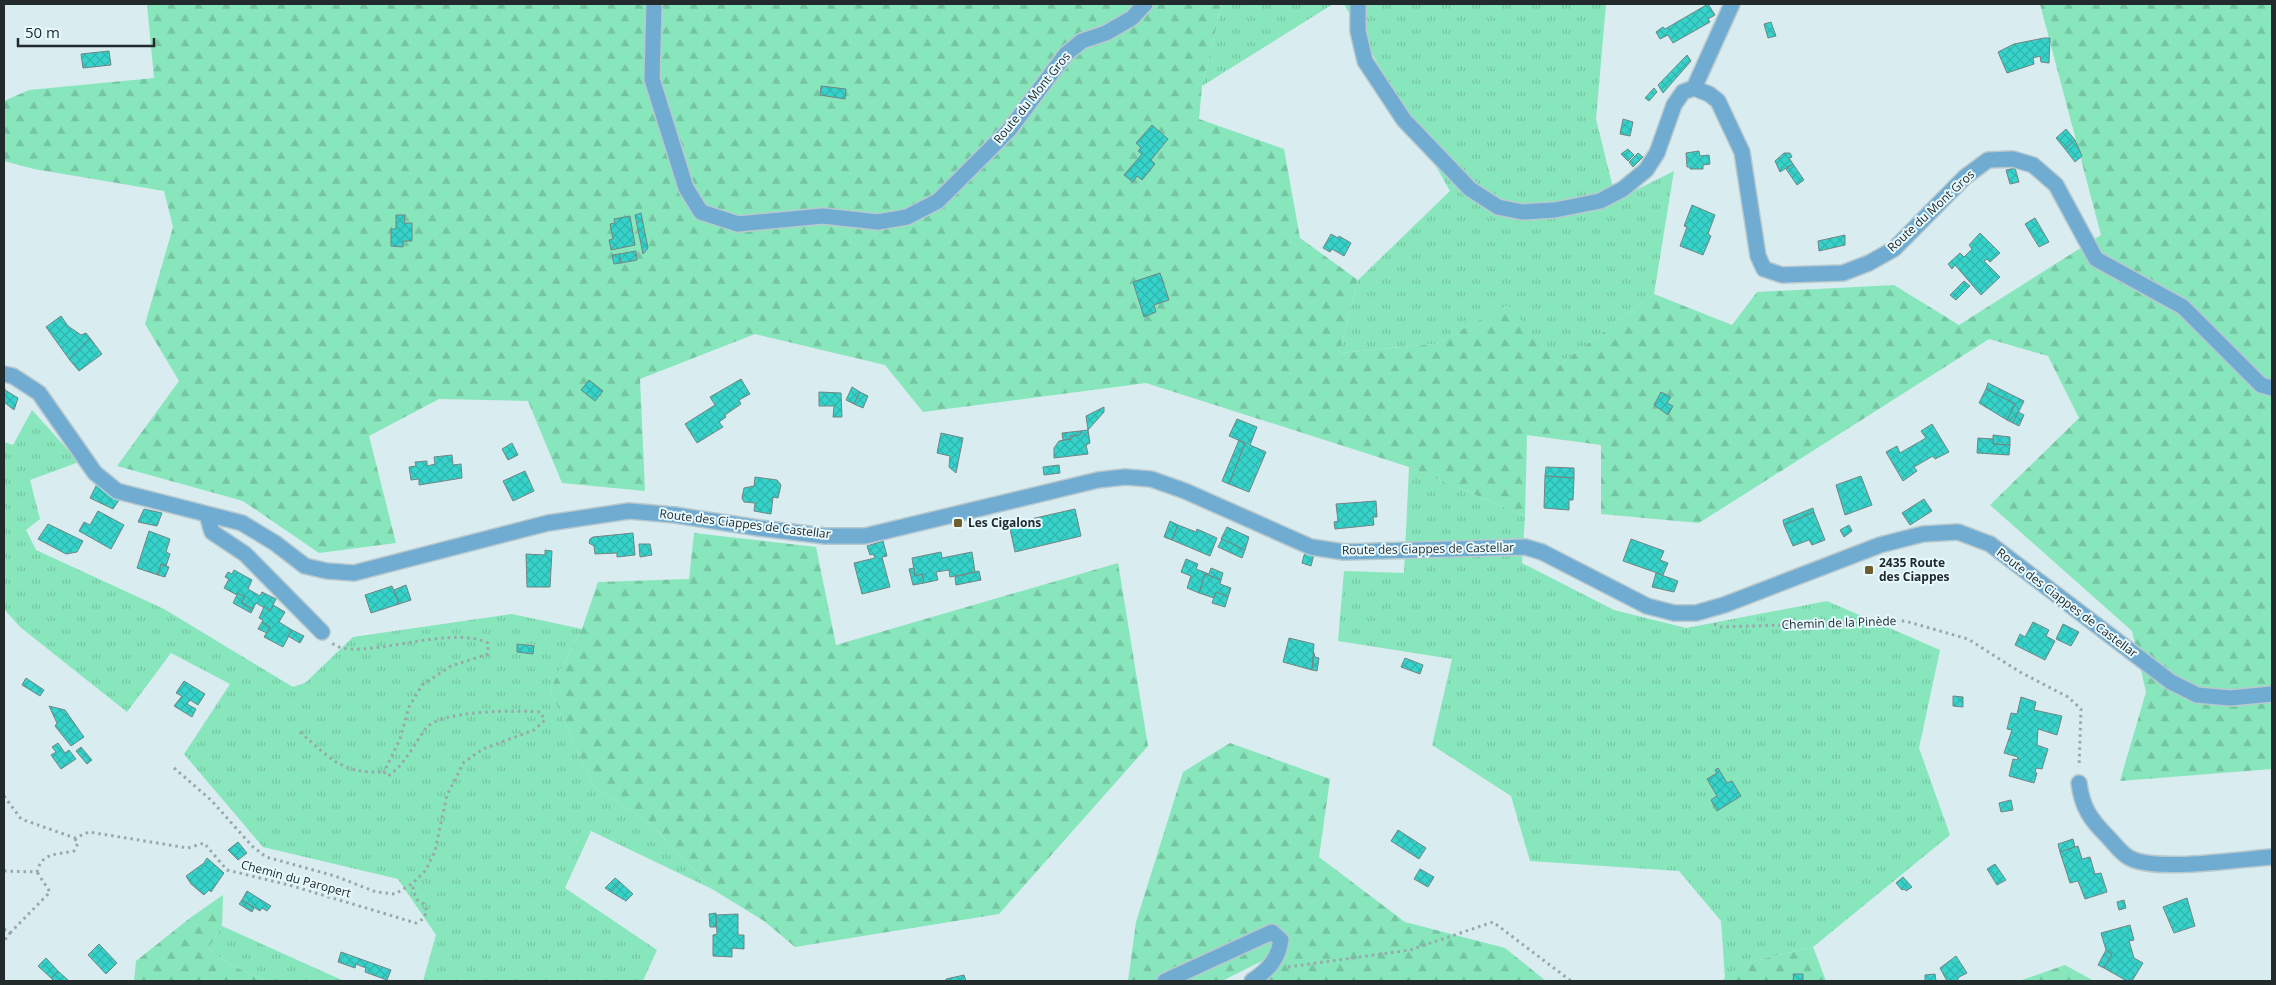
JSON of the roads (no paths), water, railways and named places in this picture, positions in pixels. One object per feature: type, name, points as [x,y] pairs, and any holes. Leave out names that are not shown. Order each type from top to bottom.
[{"type":"street","name":"Route du Mont Gros","points":[[654,4],[652,78],[686,188],[701,212],[738,224],[823,216],[878,222],[908,217],[938,200],[1009,130],[1066,54],[1082,41],[1106,33],[1132,18],[1145,4]]},
{"type":"street","points":[[1358,4],[1358,32],[1365,61],[1404,120],[1470,189],[1498,207],[1522,212],[1555,210],[1600,201],[1623,189],[1646,170],[1657,153],[1674,105],[1683,92],[1694,88],[1732,4]]},
{"type":"street","name":"Route du Mont Gros","points":[[1694,88],[1709,94],[1718,101],[1742,152],[1758,256],[1764,269],[1782,275],[1843,273],[1869,263],[1894,249],[1965,177],[1988,160],[2013,159],[2033,165],[2056,186],[2096,259],[2183,307],[2261,385],[2272,388]]},
{"type":"street","name":"Route des Ciappes de Castellar","points":[[4,374],[13,376],[39,393],[95,473],[117,491],[242,523],[275,543],[305,566],[328,571],[354,573],[548,523],[629,511],[674,515],[816,535],[865,536],[1098,480],[1125,477],[1151,479],[1185,491],[1310,548],[1344,552],[1525,547],[1534,549],[1647,606],[1674,614],[1696,613],[1724,604],[1880,545],[1923,534],[1958,532],[1990,544],[2171,682],[2197,695],[2230,698],[2272,694]]},
{"type":"street","points":[[207,515],[212,532],[245,554],[322,632]]},
{"type":"street","points":[[2079,783],[2082,802],[2094,823],[2128,857],[2142,862],[2173,864],[2272,857]]},
{"type":"street","points":[[1165,981],[1272,932],[1281,940],[1279,950],[1269,970],[1252,981]]},
{"type":"place","name":"Les Cigalons","points":[[958,523]]},
{"type":"place","name":"2435 Route des Ciappes","points":[[1869,570]]}]
